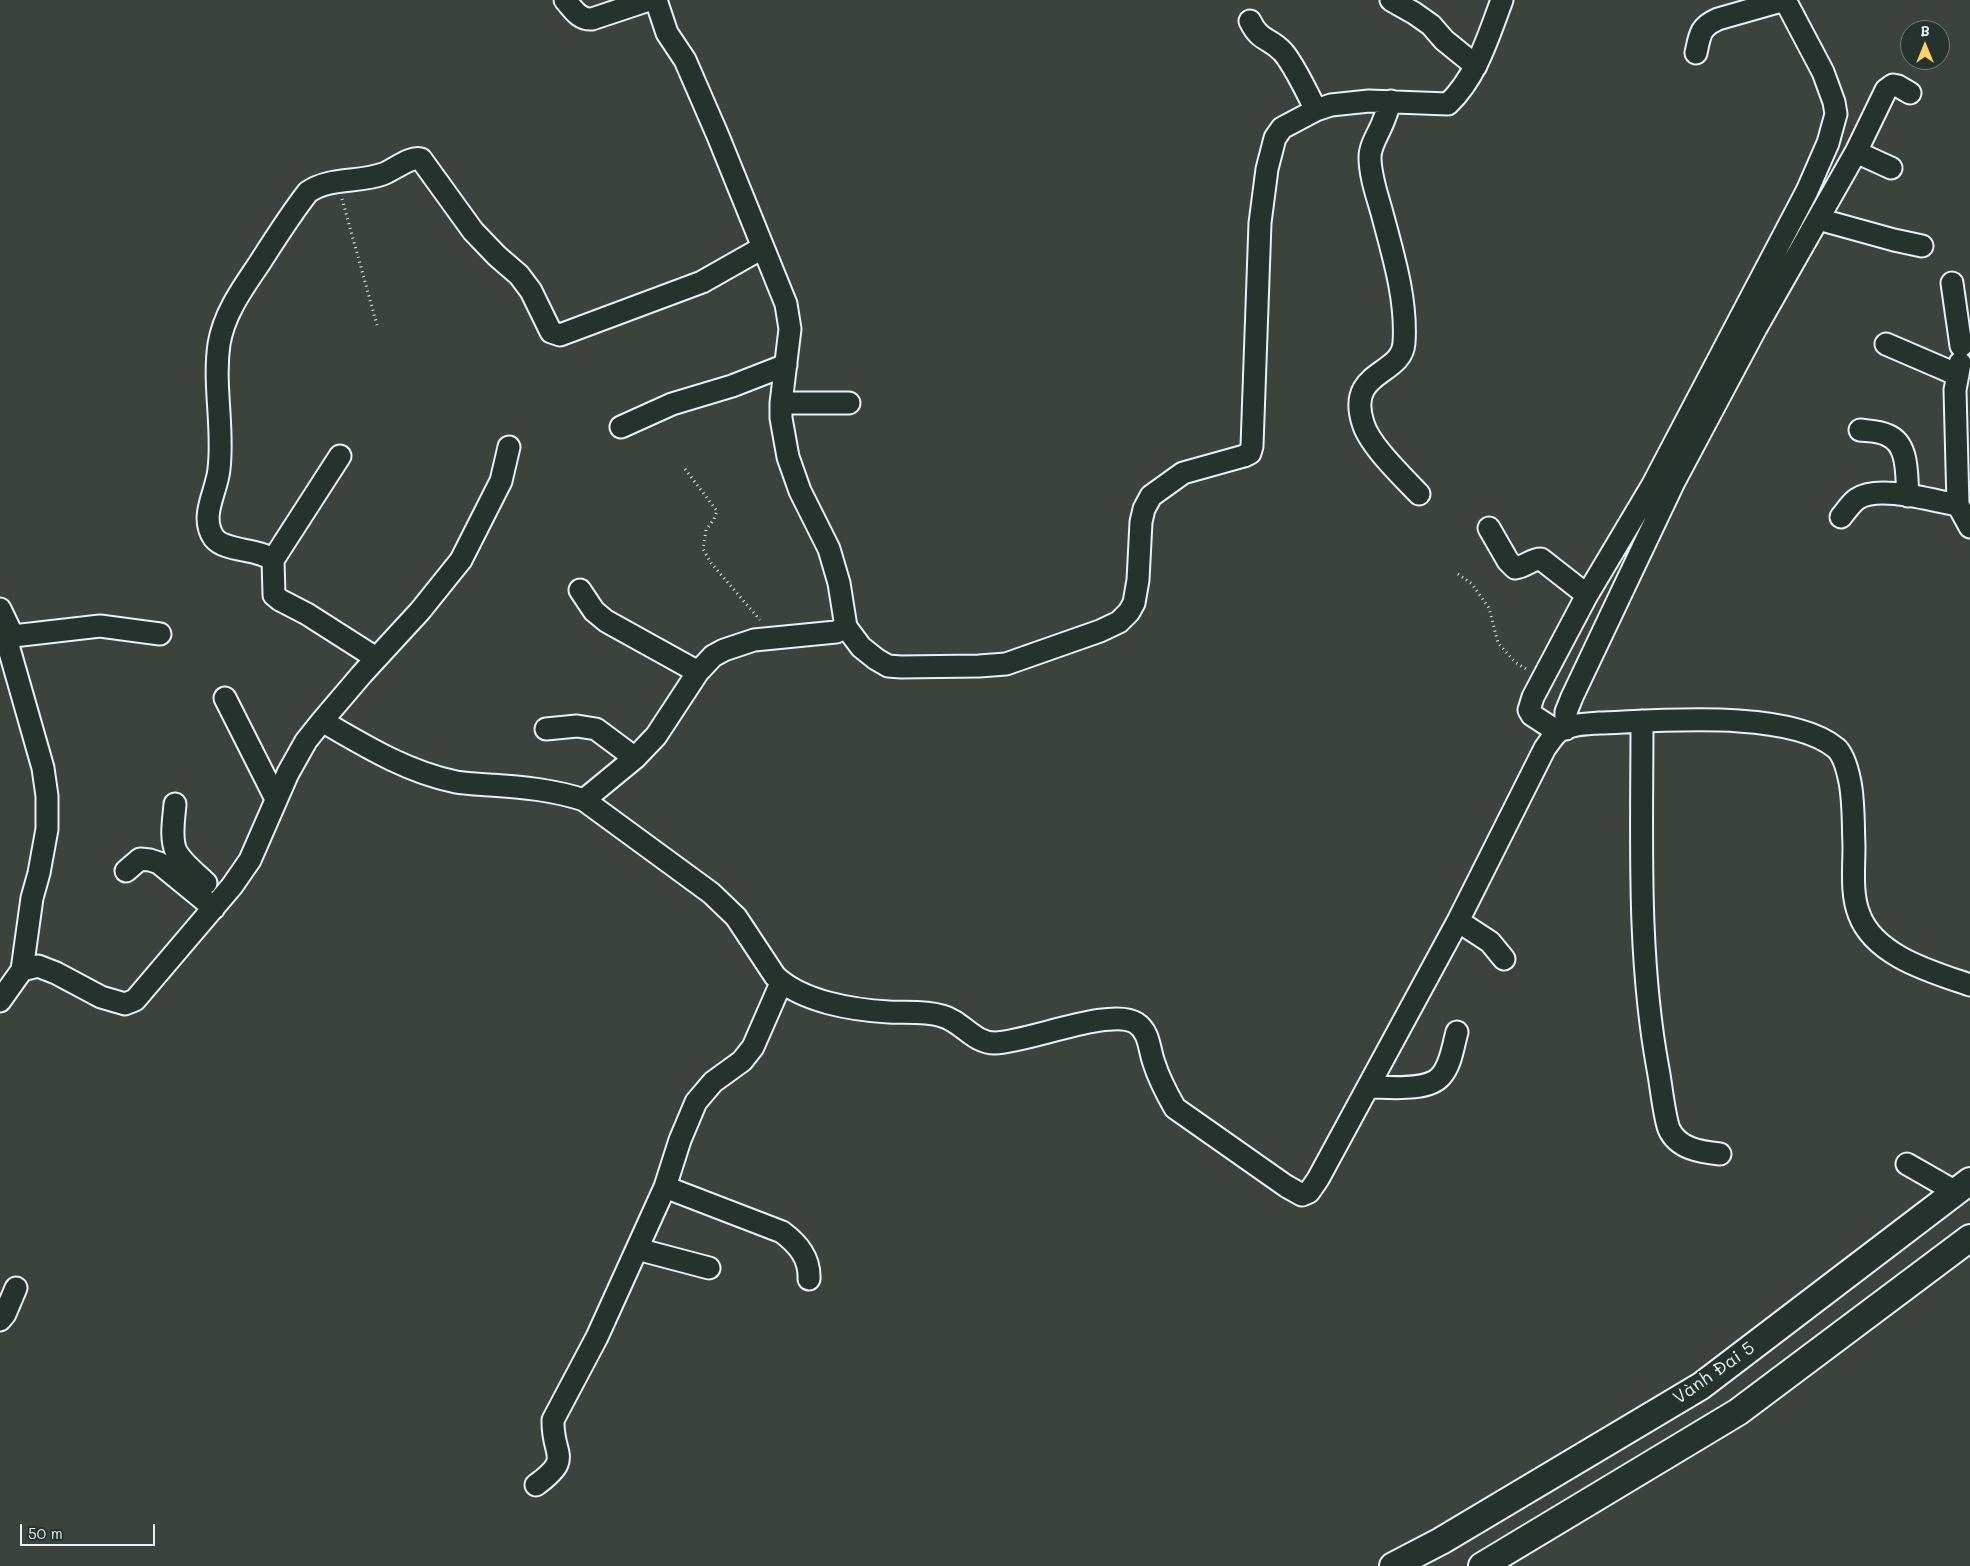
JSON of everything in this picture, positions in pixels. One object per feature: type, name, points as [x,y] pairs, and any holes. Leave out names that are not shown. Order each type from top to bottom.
[{"type":"main road","name":"Vành Đai 5","points":[[1392,1566],[1441,1541],[1701,1386],[1963,1186]]},
{"type":"main road","points":[[1482,1566],[1738,1412],[1970,1238]]},
{"type":"street","points":[[565,0],[585,20],[649,0]]},
{"type":"street","points":[[584,0],[598,17]]},
{"type":"street","points":[[656,0],[667,33],[685,60],[718,136],[786,304],[790,329],[781,403],[781,418],[788,457],[800,491],[829,548],[840,583],[846,627],[861,647],[876,659],[888,666],[901,668],[1006,664],[1100,631],[1119,622],[1129,612],[1137,594],[1141,522],[1144,509],[1151,496],[1183,473],[1250,453],[1252,446],[1260,223],[1271,149],[1282,128],[1316,110],[1344,102],[1391,101],[1448,104],[1458,94],[1476,66],[1502,0]]},
{"type":"street","points":[[1391,0],[1431,25],[1444,40],[1476,66]]},
{"type":"street","points":[[1696,53],[1704,27],[1710,23],[1727,16],[1785,0],[1823,72],[1834,102],[1836,114],[1828,143],[1807,191],[1652,486],[1586,595],[1542,678],[1529,710],[1551,725],[1642,721],[1744,720],[1799,730],[1820,738],[1837,749],[1847,768],[1852,794],[1855,895],[1859,915],[1877,941],[1910,964],[1970,985]]},
{"type":"street","points":[[1250,21],[1256,33],[1275,45],[1284,54],[1316,110]]},
{"type":"street","points":[[322,721],[378,754],[412,770],[458,782],[531,789],[565,794],[584,800],[711,893],[736,918],[781,983],[803,994],[832,1004],[869,1011],[940,1016],[952,1020],[984,1042],[994,1043],[1021,1039],[1104,1019],[1122,1018],[1136,1022],[1149,1041],[1153,1063],[1169,1098],[1176,1108],[1291,1190],[1302,1195],[1309,1192],[1369,1087],[1458,921],[1545,748],[1551,725],[1566,712],[1674,482],[1756,328],[1856,152],[1889,87],[1898,86],[1910,93]]},
{"type":"street","points":[[1391,101],[1370,156],[1372,179],[1393,255],[1401,294],[1404,345],[1401,355],[1369,380],[1363,388],[1360,409],[1363,424],[1370,439],[1419,494]]},
{"type":"street","points":[[1856,152],[1891,168]]},
{"type":"street","points":[[273,560],[266,554],[234,548],[216,541],[210,532],[208,523],[210,500],[216,485],[219,469],[219,346],[225,321],[236,298],[308,192],[324,184],[382,174],[418,157],[473,231],[496,256],[519,275],[539,305],[551,332],[555,335],[560,335],[702,282],[762,248]]},
{"type":"street","points":[[1818,219],[1922,246]]},
{"type":"street","points":[[1952,283],[1960,361],[1955,390],[1958,505],[1970,527]]},
{"type":"street","points":[[1886,344],[1960,361]]},
{"type":"street","points":[[621,427],[672,404],[732,386],[786,365]]},
{"type":"street","points":[[781,403],[849,403]]},
{"type":"street","points":[[1860,430],[1888,435],[1898,444],[1905,455],[1908,496]]},
{"type":"street","points":[[22,970],[38,966],[56,973],[101,997],[125,1004],[135,1000],[144,991],[215,895],[250,860],[292,765],[306,741],[461,560],[501,481],[508,447]]},
{"type":"street","points":[[340,456],[273,560],[274,595],[376,658]]},
{"type":"street","points":[[1841,517],[1857,498],[1866,494],[1891,493],[1958,505]]},
{"type":"street","points":[[1489,528],[1508,561],[1515,568],[1536,559],[1541,559],[1586,595]]},
{"type":"street","points":[[580,590],[594,610],[606,621],[698,672]]},
{"type":"street","points":[[0,609],[6,638],[43,768],[47,796],[47,829],[39,873],[32,898],[22,970],[0,1002]]},
{"type":"street","points":[[6,638],[100,626],[160,634]]},
{"type":"street","points":[[584,800],[635,758],[656,736],[698,672],[713,656],[724,650],[754,640],[836,632],[846,627]]},
{"type":"street","points":[[225,698],[276,799]]},
{"type":"street","points":[[1642,721],[1642,892],[1649,1022],[1669,1129],[1681,1144],[1699,1152],[1720,1154]]},
{"type":"street","points":[[546,729],[577,726],[596,729],[635,758]]},
{"type":"street","points":[[175,804],[174,841],[176,850],[179,856],[215,895]]},
{"type":"street","points":[[126,871],[140,859],[150,860],[159,863],[215,895]]},
{"type":"street","points":[[1458,921],[1490,942],[1504,960]]},
{"type":"street","points":[[536,1486],[551,1474],[558,1463],[559,1453],[553,1432],[554,1420],[597,1337],[665,1187],[680,1140],[696,1102],[712,1082],[742,1061],[753,1047],[781,983]]},
{"type":"street","points":[[1369,1087],[1417,1087],[1441,1077],[1447,1065],[1457,1032]]},
{"type":"street","points":[[1907,1164],[1963,1186]]},
{"type":"street","points":[[665,1187],[782,1232],[794,1241],[806,1258],[810,1268],[809,1279]]},
{"type":"street","points":[[637,1248],[709,1268]]},
{"type":"street","points":[[0,1320],[16,1288]]},
{"type":"path","points":[[337,181],[377,325]]},
{"type":"path","points":[[685,469],[717,511],[706,530],[703,548],[711,564],[741,596],[775,638]]},
{"type":"path","points":[[1458,574],[1472,584],[1489,608],[1498,643],[1515,662],[1542,678]]}]
